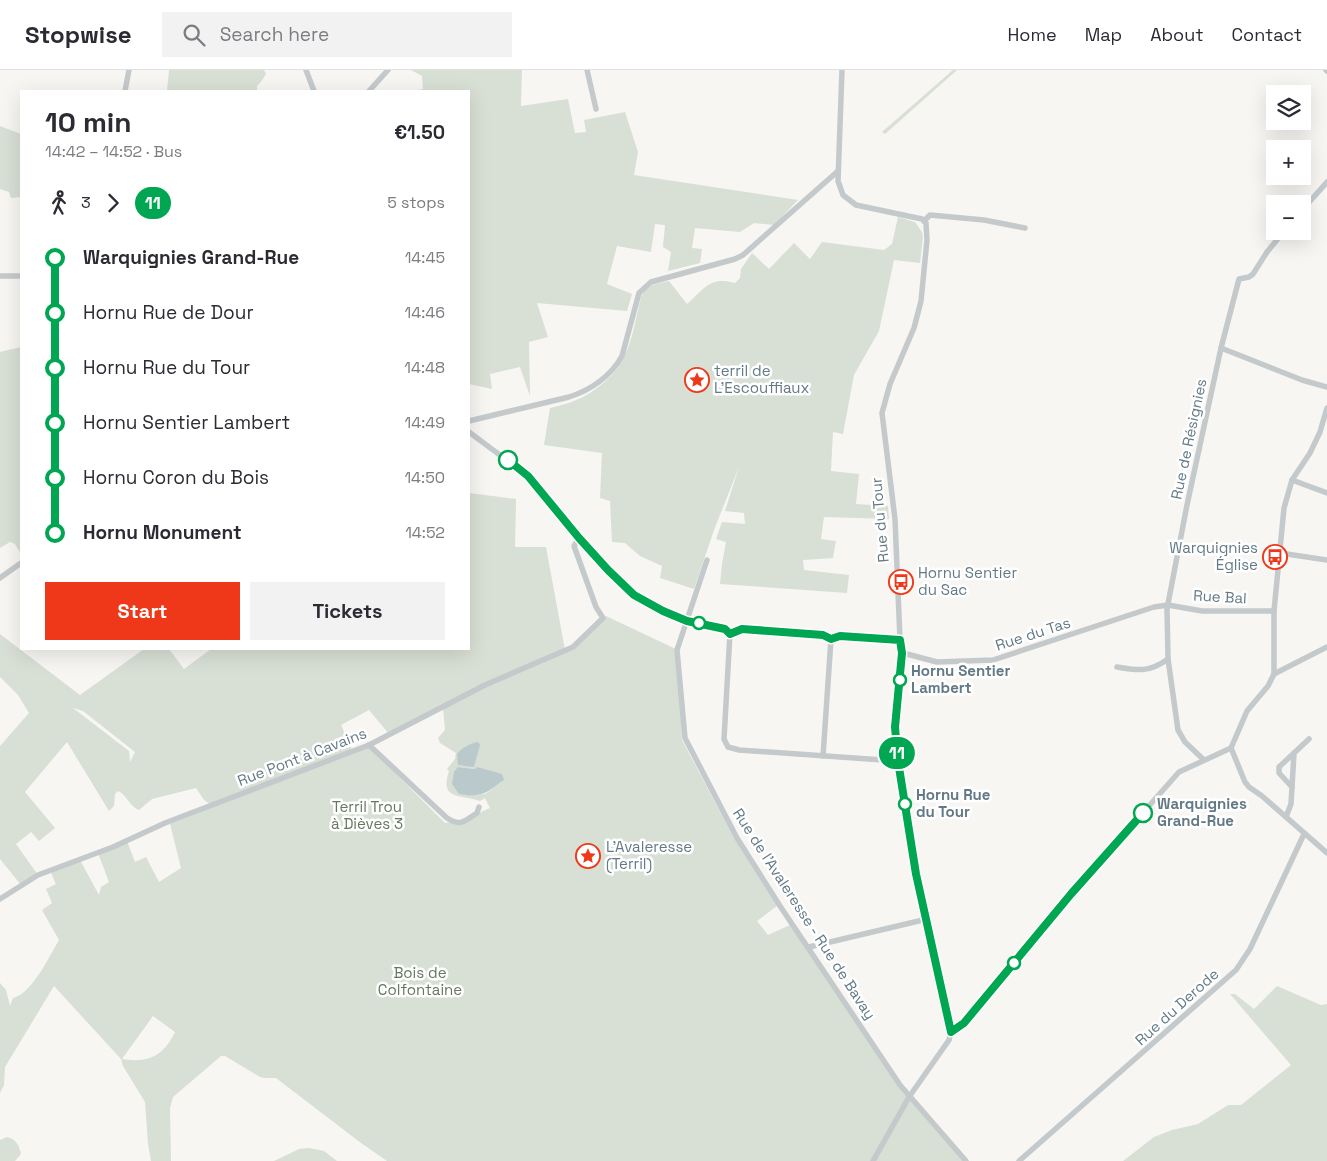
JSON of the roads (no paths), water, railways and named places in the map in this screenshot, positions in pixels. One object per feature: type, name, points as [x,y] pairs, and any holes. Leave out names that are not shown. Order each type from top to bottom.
[{"type":"street","points":[[125,90],[129,70]]},
{"type":"street","points":[[306,70],[314,90]]},
{"type":"street","points":[[370,90],[388,70]]},
{"type":"street","points":[[587,70],[596,109]]},
{"type":"street","points":[[842,70],[838,171],[841,190],[851,202],[913,216],[924,221],[930,215],[953,216],[1025,228]]},
{"type":"street","points":[[478,437],[471,423],[579,394],[599,382],[617,364],[622,356],[639,293],[643,288],[650,282],[668,276],[735,259],[743,255],[838,171]]},
{"type":"street","points":[[1311,200],[1327,182]]},
{"type":"street","name":"Rue du Tour","points":[[924,221],[927,240],[921,301],[914,328],[890,384],[882,412],[895,519],[902,653],[895,727],[898,761],[916,874],[951,1032]]},
{"type":"street","name":"Rue de Résignies","points":[[1168,659],[1168,607],[1187,505],[1221,348],[1239,279],[1253,274],[1277,240]]},
{"type":"street","points":[[0,276],[20,276]]},
{"type":"street","points":[[1221,348],[1304,381],[1327,387]]},
{"type":"street","points":[[873,1161],[909,1097],[949,1040],[951,1032],[964,1023],[1071,894],[1179,772],[1231,748],[1247,711],[1268,686],[1274,674],[1274,611],[1284,508],[1292,480],[1310,453],[1320,432],[1327,408]]},
{"type":"street","points":[[470,433],[528,476],[579,538],[634,595],[657,608],[687,621],[725,629],[730,634],[724,743],[732,750],[898,761]]},
{"type":"street","points":[[1292,480],[1327,493]]},
{"type":"street","name":"Rue Pont à Cavains","points":[[0,899],[38,875],[113,847],[165,823],[369,746],[485,685],[573,647],[603,618],[596,607],[574,546],[579,538]]},
{"type":"street","points":[[1280,553],[1327,560]]},
{"type":"street","points":[[687,621],[707,560]]},
{"type":"street","points":[[0,578],[20,564]]},
{"type":"street","name":"Rue du Tas","points":[[902,653],[937,662],[993,660],[1154,607],[1168,607]]},
{"type":"street","name":"Rue Bal","points":[[1168,607],[1202,611],[1274,611]]},
{"type":"street","name":"Rue de l'Avaleresse - Rue de Bavay","points":[[687,621],[677,650],[685,738],[737,838],[809,947],[909,1097],[966,1161]]},
{"type":"street","points":[[730,634],[742,629],[823,635],[831,639],[840,636],[900,640]]},
{"type":"street","points":[[823,756],[831,639]]},
{"type":"street","points":[[1274,674],[1327,647]]},
{"type":"street","points":[[1118,667],[1143,670],[1158,666],[1168,659],[1178,730],[1185,742],[1204,760]]},
{"type":"street","points":[[1292,787],[1279,773],[1279,767],[1309,739]]},
{"type":"street","points":[[369,746],[446,818],[456,824],[477,813],[479,807]]},
{"type":"street","points":[[1231,748],[1245,782],[1249,787],[1262,796],[1327,853]]},
{"type":"street","points":[[1286,817],[1291,804],[1294,753]]},
{"type":"street","name":"Rue du Derode","points":[[1019,1161],[1236,970],[1250,949],[1304,834]]},
{"type":"street","points":[[809,947],[927,919]]},
{"type":"place","name":"terril de L'Escouffiaux","points":[[697,380]]},
{"type":"place","name":"Warquignies Église","points":[[1275,557]]},
{"type":"place","name":"Hornu Sentier du Sac","points":[[901,582]]},
{"type":"place","name":"Hornu Sentier Lambert","points":[[900,680]]},
{"type":"place","name":"Hornu Rue du Tour","points":[[905,804]]},
{"type":"place","name":"Warquignies Grand-Rue","points":[[1143,813]]},
{"type":"place","name":"L'Avaleresse (Terril)","points":[[588,856]]},
{"type":"park label","name":"Terril Trou à Dièves 3","points":[[367,816]]},
{"type":"park label","name":"Bois de Colfontaine","points":[[420,982]]}]
